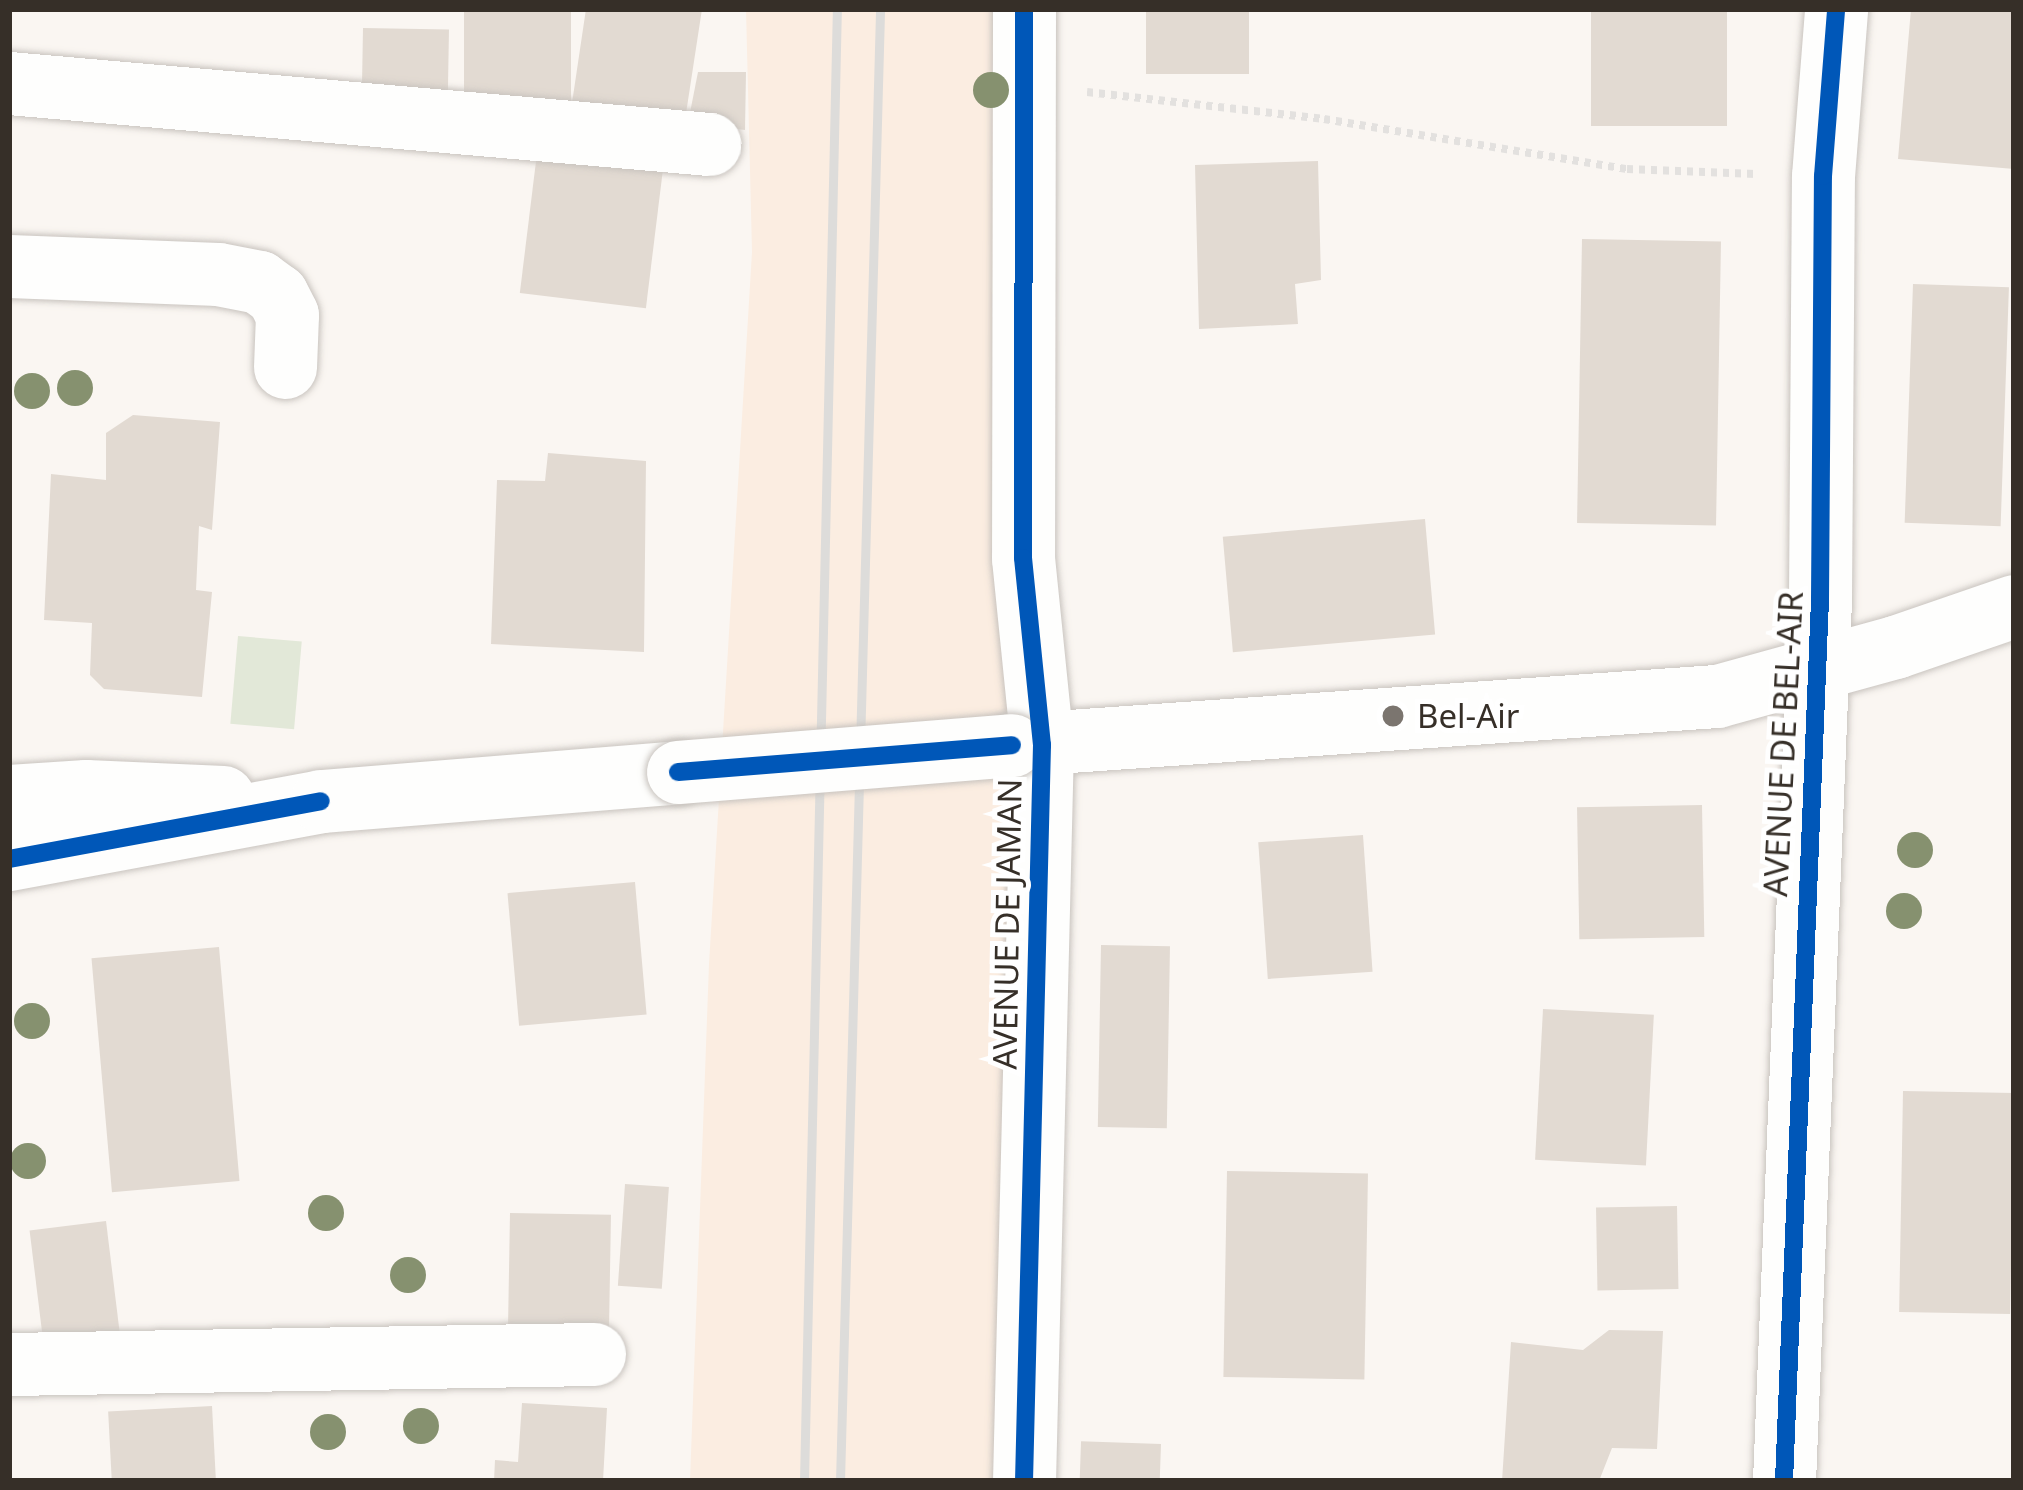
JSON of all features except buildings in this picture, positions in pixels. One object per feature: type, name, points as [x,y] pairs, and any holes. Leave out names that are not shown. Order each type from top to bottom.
[{"type":"street","name":"AVENUE DE JAMAN","points":[[1024,9],[1024,1481]]},
{"type":"street","name":"AVENUE DE BEL-AIR","points":[[1784,1481],[1817,664],[1823,176],[1836,9]]},
{"type":"street","points":[[9,83],[709,144]]},
{"type":"street","points":[[9,266],[218,274],[259,282],[277,295],[287,316],[285,367]]},
{"type":"street","points":[[9,859],[321,801],[1717,696],[1817,664],[1895,647],[2014,607]]},
{"type":"street","points":[[9,796],[86,791],[321,801]]},
{"type":"street","points":[[9,1364],[594,1354]]},
{"type":"path","points":[[1068,90],[1324,119],[1627,169],[1764,174]]},
{"type":"shaded area","points":[[746,9],[1024,9],[1024,1481],[690,1481],[709,964],[752,252]]},
{"type":"green space","points":[[238,636],[302,642],[294,729],[230,724]]},
{"type":"railway","points":[[804,1481],[837,9]]},
{"type":"railway","points":[[840,1481],[880,9]]},
{"type":"cycle path","points":[[1024,9],[1023,558],[1042,745],[1024,1481]]},
{"type":"cycle path","points":[[1784,1481],[1820,599],[1823,176],[1836,9]]},
{"type":"cycle path","points":[[678,772],[1012,745]]},
{"type":"cycle path","points":[[9,859],[321,801]]},
{"type":"place","name":"Bel-Air","points":[[1393,716]]}]
